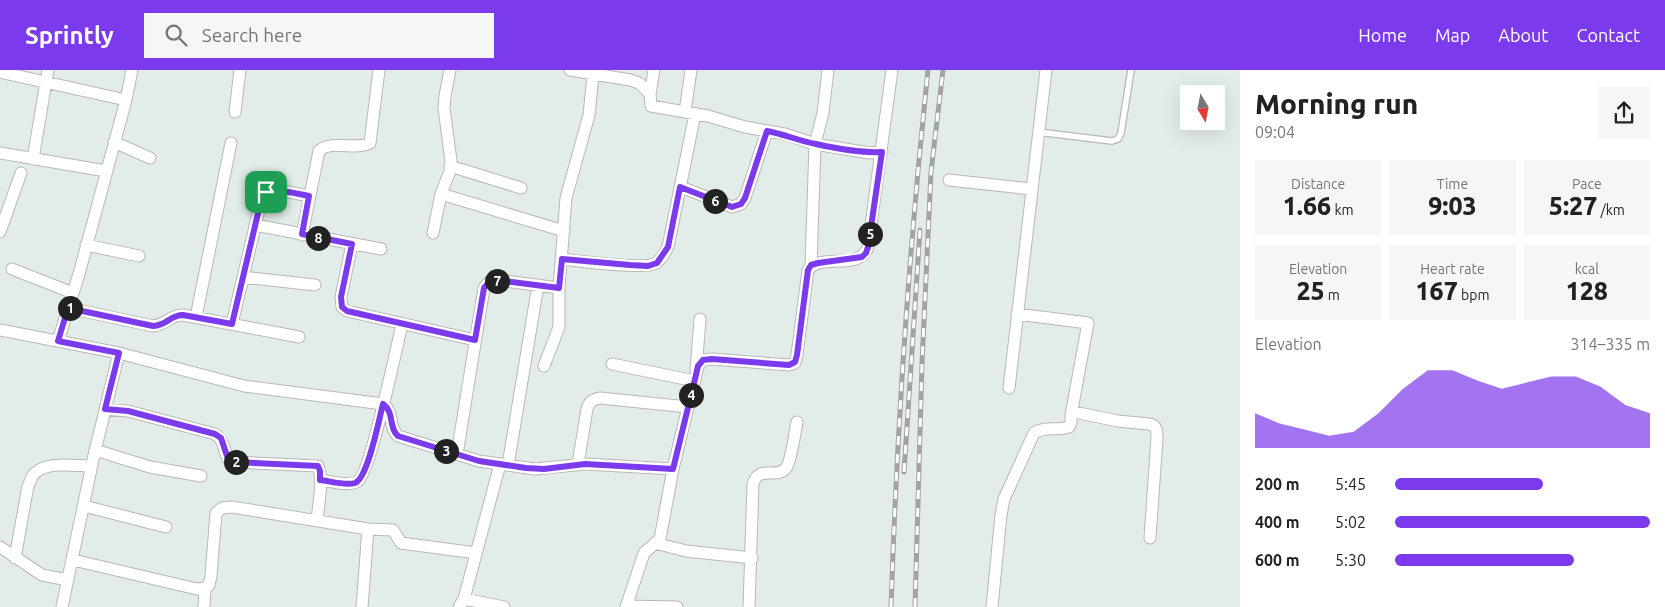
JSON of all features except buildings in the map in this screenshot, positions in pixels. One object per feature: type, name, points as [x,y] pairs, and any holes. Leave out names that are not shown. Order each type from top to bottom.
[{"type":"street","points":[[33,159],[48,70]]},
{"type":"street","points":[[58,341],[126,100],[132,70]]},
{"type":"street","points":[[235,112],[240,70]]},
{"type":"street","points":[[302,234],[319,151],[323,147],[357,147],[370,143],[379,70]]},
{"type":"street","points":[[433,232],[441,194],[450,166],[444,108],[450,70]]},
{"type":"street","points":[[570,70],[593,74],[618,74],[638,83],[650,94]]},
{"type":"street","points":[[654,70],[650,94],[651,106],[785,134],[815,144],[870,153],[882,152]]},
{"type":"street","points":[[562,259],[648,266],[657,263],[668,247],[680,187],[690,113],[691,70]]},
{"type":"street","points":[[677,607],[626,606],[644,553],[660,539],[662,533],[673,469],[698,366],[703,360],[712,359],[789,365],[795,362],[806,278],[811,265],[815,144],[822,113],[828,70]]},
{"type":"street","points":[[811,265],[854,259],[862,257],[866,253],[882,152],[892,70]]},
{"type":"street","points":[[1009,388],[1046,70]]},
{"type":"street","points":[[0,72],[126,100]]},
{"type":"street","points":[[544,366],[559,327],[559,288],[566,198],[589,114],[593,74]]},
{"type":"street","points":[[680,187],[732,207],[741,204],[745,198],[767,131]]},
{"type":"street","points":[[114,142],[150,158]]},
{"type":"street","points":[[196,317],[231,143]]},
{"type":"street","points":[[0,153],[106,171]]},
{"type":"street","points":[[450,166],[520,188]]},
{"type":"street","points":[[0,232],[20,173]]},
{"type":"street","points":[[949,180],[1031,189]]},
{"type":"street","points":[[232,324],[262,196],[266,192],[274,191],[309,196]]},
{"type":"street","points":[[441,194],[564,231]]},
{"type":"street","points":[[255,225],[381,249]]},
{"type":"street","points":[[352,244],[341,297],[342,307],[347,311],[475,340]]},
{"type":"street","points":[[86,245],[139,256]]},
{"type":"street","points":[[12,269],[73,293]]},
{"type":"street","points":[[243,277],[315,285]]},
{"type":"street","points":[[457,454],[484,288],[489,282],[497,280],[559,288]]},
{"type":"street","points":[[504,607],[462,603],[504,464],[538,286]]},
{"type":"street","points":[[68,308],[153,326],[162,325],[176,315],[298,336]]},
{"type":"street","points":[[992,607],[1004,499],[1034,433],[1039,430],[1060,430],[1069,427],[1071,423],[1088,323],[1017,314]]},
{"type":"street","points":[[695,378],[700,319]]},
{"type":"street","points":[[320,480],[349,484],[357,482],[362,478],[383,404],[402,324]]},
{"type":"street","points":[[0,330],[119,353],[244,386],[383,404],[390,411],[393,432],[398,436],[479,461],[536,469],[578,464],[673,469]]},
{"type":"street","points":[[62,607],[95,450],[119,353]]},
{"type":"street","points":[[612,364],[695,378]]},
{"type":"street","points":[[578,464],[587,409],[589,403],[594,399],[600,398],[688,407]]},
{"type":"street","points":[[105,409],[128,411],[215,434],[221,438],[228,459],[235,462],[318,466],[320,480],[317,521]]},
{"type":"street","points":[[1071,415],[1074,412],[1118,421],[1149,424],[1156,428],[1157,438],[1150,538]]},
{"type":"street","points":[[749,607],[753,484],[759,474],[779,472],[785,469],[797,422]]},
{"type":"street","points":[[95,450],[150,467],[201,476]]},
{"type":"street","points":[[16,558],[28,486],[32,476],[41,469],[50,466],[92,466]]},
{"type":"street","points":[[84,506],[166,527]]},
{"type":"street","points":[[73,560],[196,589],[205,588],[210,585],[216,513],[222,508],[232,507],[368,529],[393,530],[401,543],[476,553]]},
{"type":"street","points":[[362,607],[368,529]]},
{"type":"street","points":[[655,543],[686,551],[752,558]]},
{"type":"street","points":[[0,547],[42,574],[68,580]]},
{"type":"street","points":[[204,607],[205,588]]},
{"type":"lane","points":[[1038,132],[1100,140],[1112,141],[1118,139],[1121,134],[1130,70]]},
{"type":"railway","points":[[891,607],[905,338],[928,70]]},
{"type":"railway","points":[[915,607],[922,363],[931,172],[943,70]]},
{"type":"railway","points":[[904,472],[920,230]]},
{"type":"route","points":[[767,131],[785,134],[815,144],[870,153],[882,152],[866,253],[862,257],[854,259],[811,265],[806,278],[795,362],[789,365],[712,359],[703,360],[698,366],[673,469],[574,464],[536,469],[479,461],[404,440],[393,432],[390,411],[383,404],[362,478],[357,482],[349,484],[320,480],[318,466],[235,462],[228,459],[221,438],[215,434],[128,411],[105,409],[119,353],[58,341],[68,308],[153,326],[162,325],[176,315],[232,324],[260,202],[266,192],[274,191],[309,196],[302,234],[352,244],[341,297],[342,307],[347,311],[475,340],[484,288],[489,282],[497,280],[559,288],[562,259],[648,266],[657,263],[668,247],[680,187],[732,207],[741,204],[745,198],[767,131]]}]
